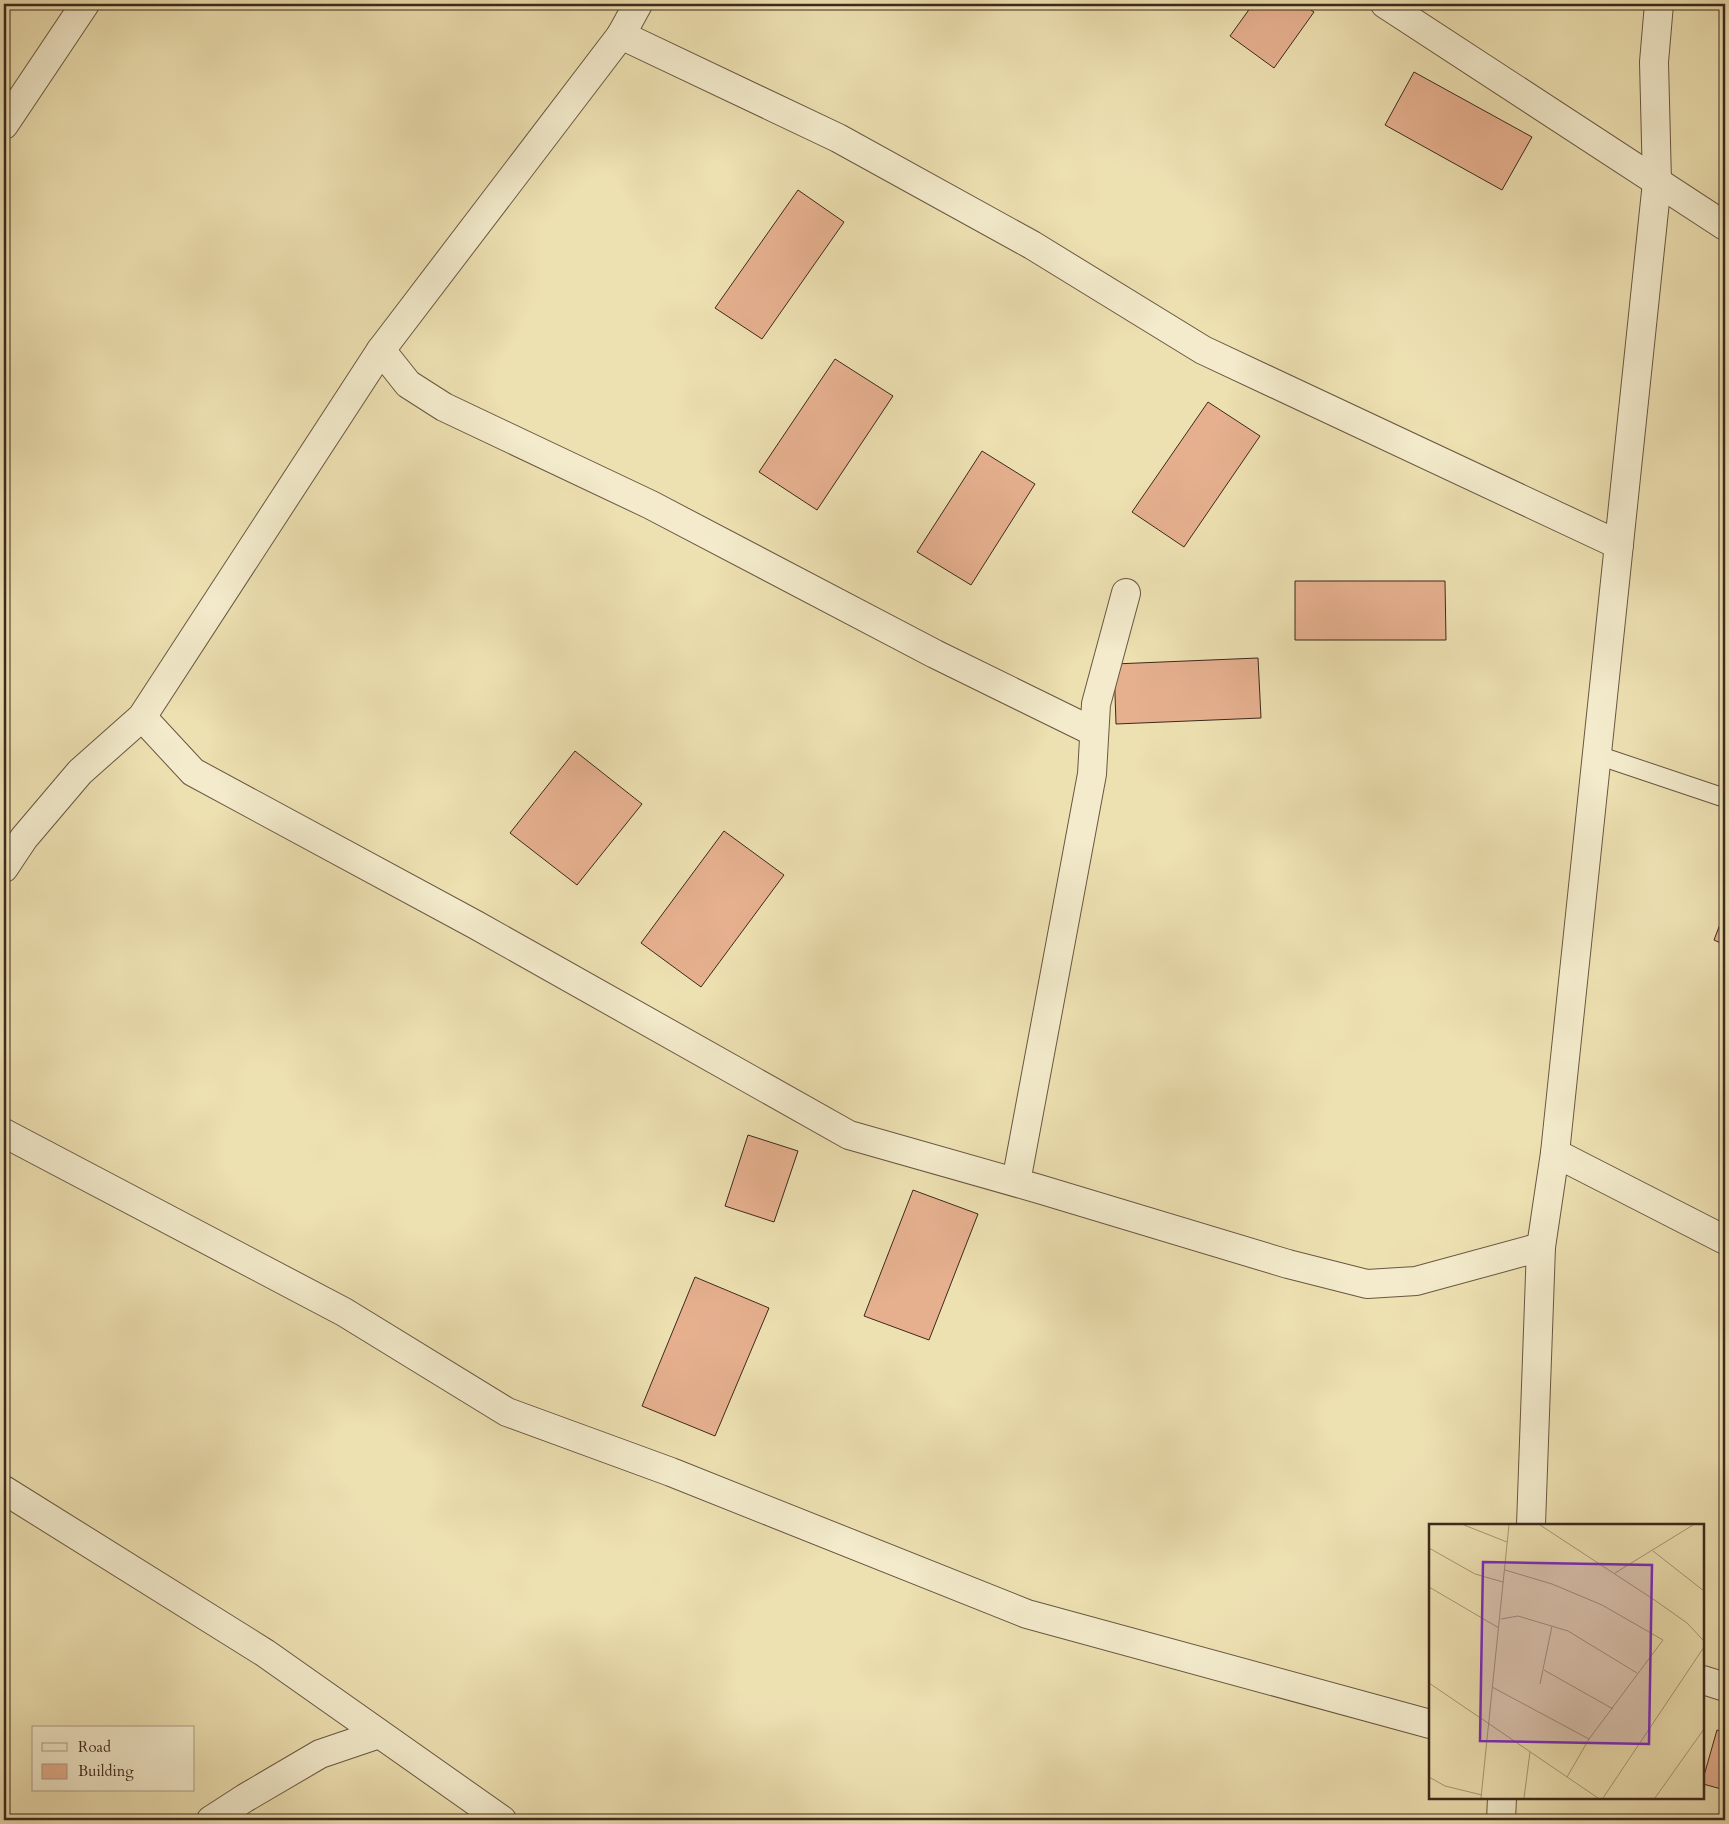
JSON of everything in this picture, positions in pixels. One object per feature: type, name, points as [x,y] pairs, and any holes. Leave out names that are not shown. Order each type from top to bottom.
[{"type":"street","points":[[4,126],[85,4]]},
{"type":"street","points":[[4,868],[24,838],[80,772],[142,716],[381,350],[621,35],[638,4]]},
{"type":"street","points":[[1385,4],[1725,226]]},
{"type":"street","points":[[1531,1524],[1541,1247],[1555,1153],[1657,182],[1654,62],[1659,4]]},
{"type":"street","points":[[621,35],[838,138],[1032,245],[1203,350],[1619,545]]},
{"type":"street","points":[[381,350],[408,384],[444,407],[651,505],[935,654],[1094,732]]},
{"type":"street","points":[[1016,1182],[1092,774],[1096,704],[1126,593]]},
{"type":"street","points":[[142,716],[193,772],[476,925],[849,1135],[1016,1182],[1288,1264],[1367,1284],[1416,1281],[1541,1247]]},
{"type":"street","points":[[4,1133],[344,1312],[507,1412],[671,1472],[1028,1614],[1429,1724]]},
{"type":"street","points":[[1555,1153],[1725,1240]]},
{"type":"street","points":[[4,1490],[265,1653],[502,1820]]},
{"type":"street","points":[[1704,1680],[1725,1687]]},
{"type":"street","points":[[211,1820],[320,1754],[379,1734]]},
{"type":"street","points":[[1501,1820],[1502,1799]]},
{"type":"lane","points":[[1597,755],[1725,798]]},
{"type":"building","points":[[1253,4],[1302,4],[1314,12],[1274,68],[1230,36]]},
{"type":"building","points":[[1414,72],[1532,137],[1502,190],[1385,125]]},
{"type":"building","points":[[798,190],[844,222],[762,339],[715,308]]},
{"type":"building","points":[[835,359],[893,396],[817,510],[759,472]]},
{"type":"building","points":[[1208,402],[1260,436],[1184,547],[1132,512]]},
{"type":"building","points":[[982,451],[1035,484],[971,585],[917,552]]},
{"type":"building","points":[[1295,581],[1445,581],[1446,640],[1295,640]]},
{"type":"building","points":[[1258,658],[1261,718],[1116,724],[1114,664]]},
{"type":"building","points":[[575,751],[642,804],[577,885],[510,833]]},
{"type":"building","points":[[724,831],[784,875],[701,987],[641,943]]},
{"type":"building","points":[[1725,911],[1725,945],[1714,940]]},
{"type":"building","points":[[748,1135],[798,1151],[774,1222],[725,1206]]},
{"type":"building","points":[[913,1190],[978,1214],[929,1340],[864,1316]]},
{"type":"building","points":[[695,1277],[769,1308],[715,1436],[642,1406]]},
{"type":"building","points":[[1717,1730],[1725,1732],[1725,1790],[1704,1784],[1704,1776]]}]
